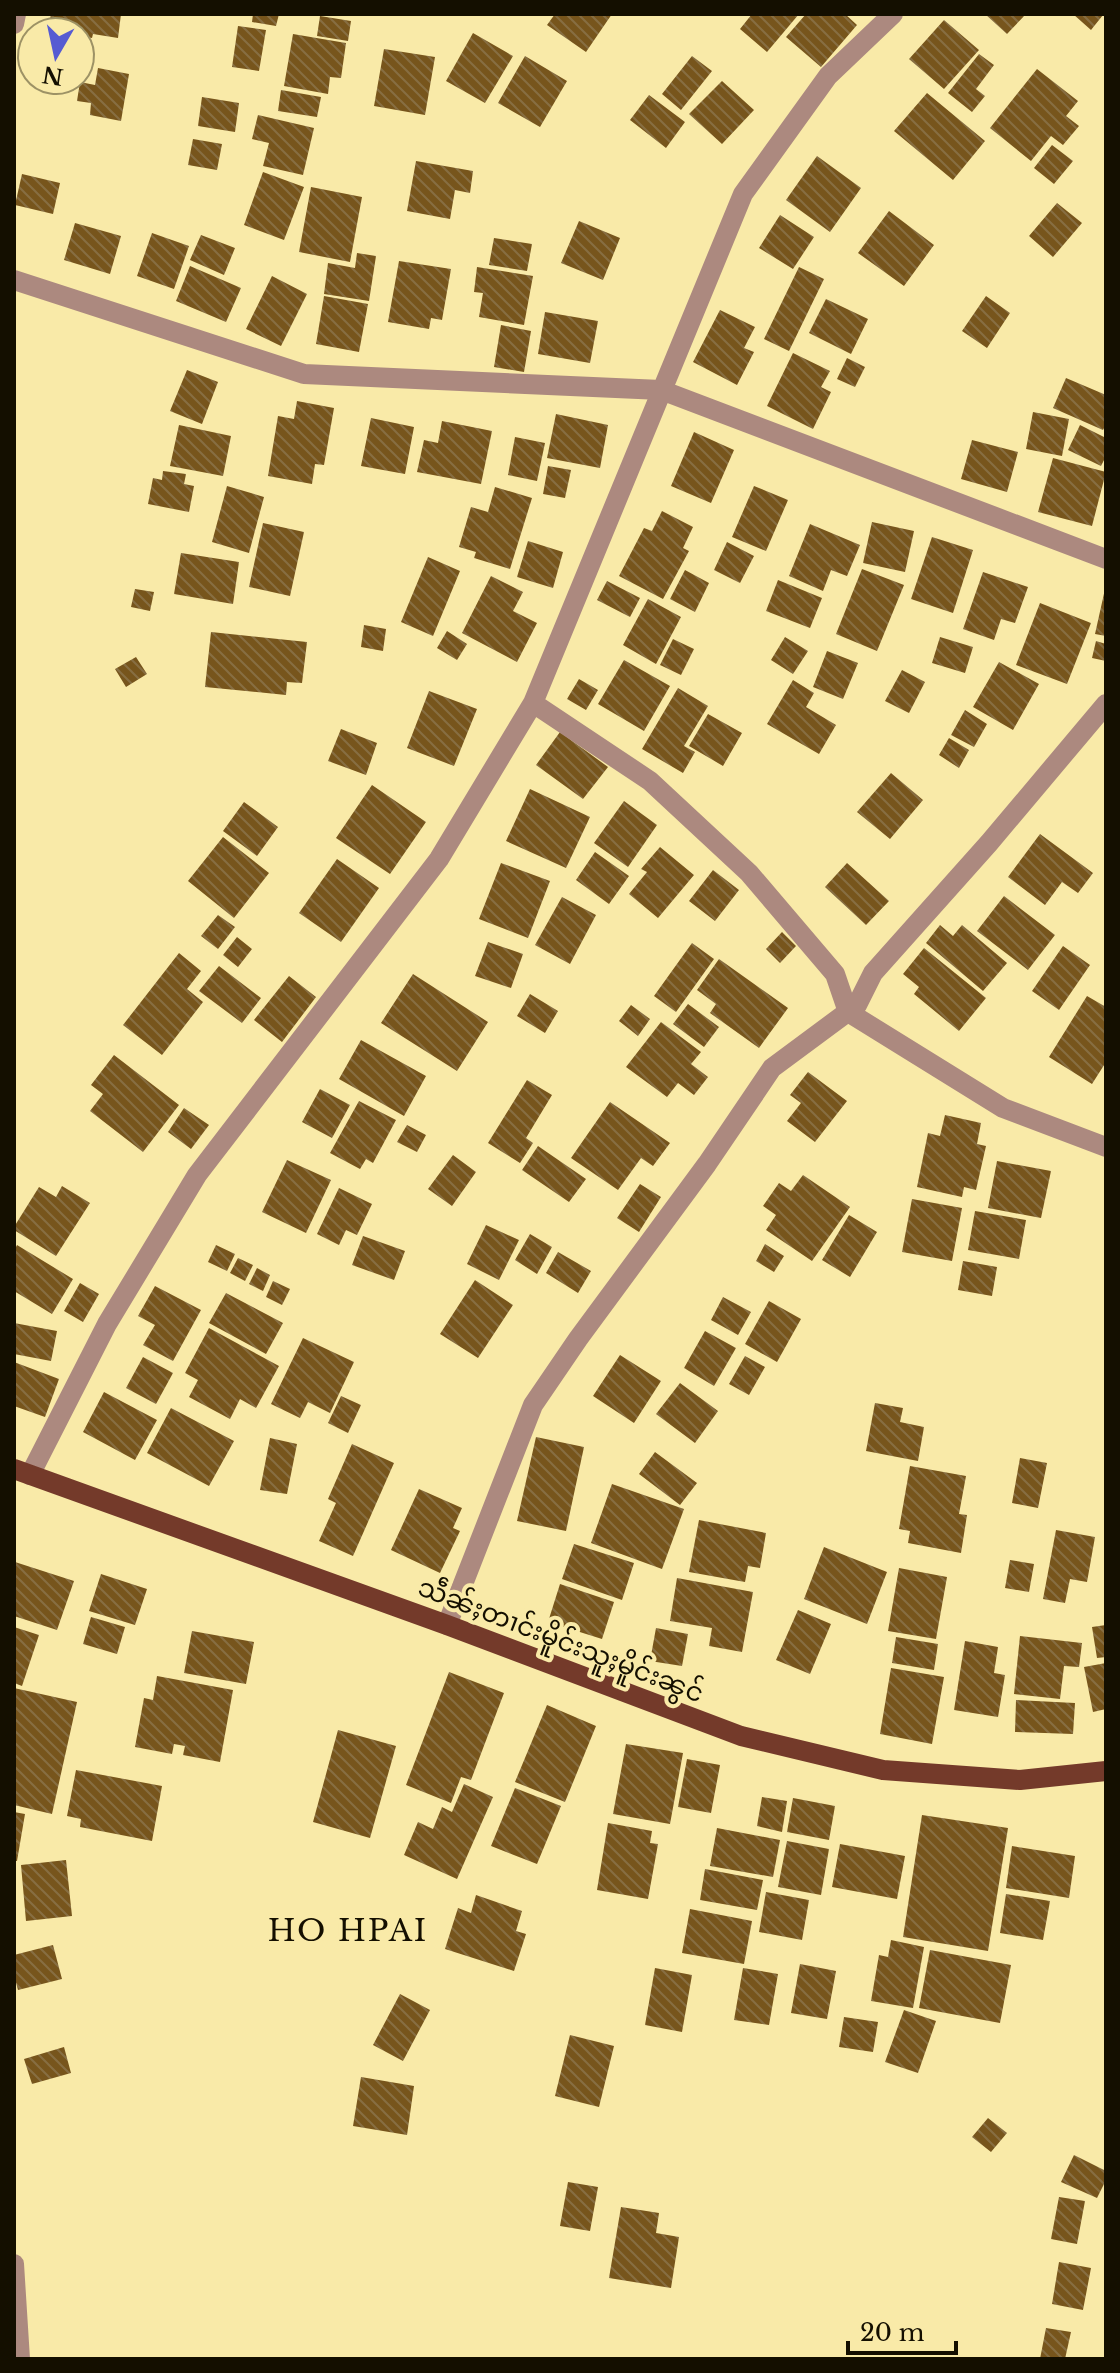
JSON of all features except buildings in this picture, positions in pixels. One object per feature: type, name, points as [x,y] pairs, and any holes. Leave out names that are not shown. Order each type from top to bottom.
[{"type":"main road","name":"သဵၼ်ႈတၢင်းမိူင်းသူႈမိူင်းၼွင်","points":[[22,1472],[447,1625],[741,1736],[883,1770],[1020,1780],[1106,1771]]},
{"type":"street","points":[[14,24],[16,14]]},
{"type":"street","points":[[22,1472],[197,1175],[439,859],[533,703],[743,194],[828,76],[893,14]]},
{"type":"street","points":[[14,280],[304,374],[661,390],[1106,559]]},
{"type":"street","points":[[533,703],[650,781],[749,873],[835,974],[848,1012],[1003,1108],[1106,1147]]},
{"type":"street","points":[[447,1625],[533,1405],[772,1068],[857,1005],[873,973],[989,843],[1106,704]]},
{"type":"street","points":[[14,2264],[20,2359]]},
{"type":"district","name":"HO HPAI","points":[[348,1930]]}]
